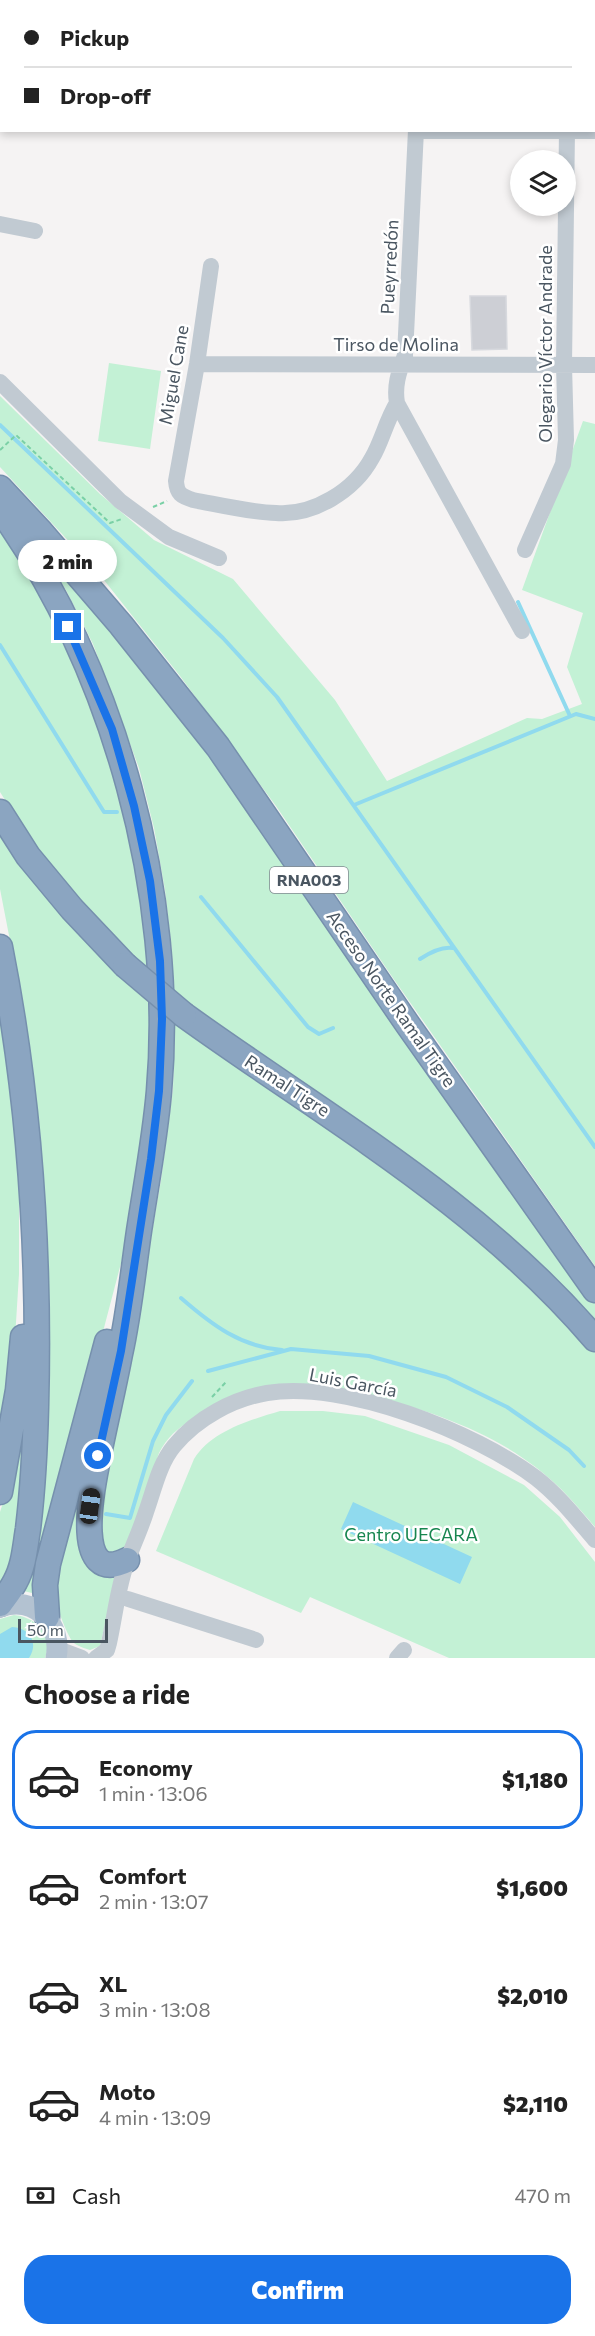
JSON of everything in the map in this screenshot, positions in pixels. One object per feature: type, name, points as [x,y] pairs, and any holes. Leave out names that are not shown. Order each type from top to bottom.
[{"type":"highway","name":"Acceso Norte Ramal Tigre","points":[[0,488],[42,532],[218,747],[408,1025],[595,1290]]},
{"type":"highway","points":[[0,509],[22,541],[52,594],[85,662],[112,729],[134,806],[150,881],[160,961],[162,1019],[159,1091],[151,1159],[121,1351],[102,1434],[89,1524],[92,1548],[100,1560],[108,1565],[116,1566],[128,1560]]},
{"type":"highway","name":"Ramal Tigre","points":[[0,812],[35,865],[72,909],[125,965],[184,1015],[350,1128],[456,1205],[566,1305],[595,1339]]},
{"type":"highway","points":[[0,947],[15,1024],[29,1145],[37,1280],[34,1485],[25,1551],[20,1570],[15,1583],[0,1606]]},
{"type":"highway","points":[[0,1492],[18,1390],[33,1212]]},
{"type":"highway","points":[[47,1617],[45,1585],[48,1564],[140,1227]]},
{"type":"main road","points":[[0,1606],[28,1605],[47,1617],[57,1637],[57,1653]]},
{"type":"street","name":"Pueyrredón","points":[[177,490],[181,496],[193,500],[276,513],[295,512],[314,507],[352,484],[372,458],[386,420],[397,403],[395,392],[397,376],[405,355],[416,132]]},
{"type":"street","name":"Olegario Víctor Andrade","points":[[525,550],[563,464],[566,440],[564,364],[567,132]]},
{"type":"street","points":[[0,224],[35,231]]},
{"type":"street","name":"Miguel Cane","points":[[177,490],[176,481],[197,364],[211,266]]},
{"type":"street","name":"Tirso de Molina","points":[[197,364],[595,365]]},
{"type":"street","points":[[0,382],[120,501],[169,537],[219,558]]},
{"type":"street","points":[[397,403],[522,631]]},
{"type":"street","name":"Luis García","points":[[96,1658],[106,1650],[109,1643],[128,1560],[167,1455],[186,1433],[213,1413],[236,1402],[267,1393],[294,1391],[356,1399],[424,1419],[489,1448],[535,1478],[559,1498],[595,1540]]},
{"type":"street","name":"Luis García","points":[[112,1658],[120,1637],[138,1536]]},
{"type":"street","points":[[128,1599],[256,1640]]},
{"type":"street","points":[[57,1653],[82,1658]]},
{"type":"path","points":[[0,450],[16,435]]},
{"type":"green space","points":[[109,363],[161,371],[150,449],[98,441]]},
{"type":"green space","points":[[0,396],[100,494],[154,540],[233,579],[335,700],[387,781],[527,718],[542,719],[582,704],[567,667],[583,613],[522,590],[583,421],[595,424],[595,1266],[393,978],[276,806],[180,676],[100,575],[0,467]]},
{"type":"green space","points":[[0,523],[17,547],[99,715],[140,863],[155,1049],[131,1225],[84,1404],[41,1595],[19,1590],[45,1375],[48,1251],[40,1134],[26,1023],[0,889],[0,831],[129,957],[40,855],[0,792]]},
{"type":"green space","points":[[34,536],[249,802],[595,1301],[595,1322],[487,1217],[408,1157],[186,1029],[234,1065],[335,1131],[451,1215],[545,1299],[595,1351],[595,1527],[541,1471],[519,1455],[472,1430],[448,1419],[371,1396],[299,1385],[276,1390],[211,1412],[190,1421],[173,1434],[159,1453],[127,1549],[107,1562],[95,1519],[135,1332],[161,1180],[173,1089],[175,1026],[172,952],[165,890],[154,828],[139,768],[93,644],[66,590],[32,538]]},
{"type":"green space","points":[[0,999],[19,1168],[19,1274],[13,1371],[0,1468]]},
{"type":"green space","points":[[27,1385],[15,1569],[0,1593],[0,1512],[8,1487]]},
{"type":"green space","name":"Centro UECARA","points":[[280,1411],[323,1411],[365,1416],[449,1445],[524,1485],[560,1517],[595,1562],[595,1658],[449,1658],[310,1597],[301,1613],[156,1551],[194,1459],[201,1449],[232,1428]]},
{"type":"green space","points":[[91,1428],[86,1533],[117,1571],[100,1646],[90,1650],[76,1645],[70,1638],[52,1588]]},
{"type":"green space","points":[[14,1615],[29,1619],[41,1629],[47,1642],[45,1658],[0,1658],[0,1619]]},
{"type":"water","points":[[353,1502],[472,1557],[460,1584],[341,1529]]},
{"type":"water","points":[[12,1627],[24,1630],[31,1637],[33,1647],[29,1658],[0,1658],[0,1634]]},
{"type":"building","points":[[470,296],[506,296],[507,349],[472,350]]},
{"type":"waterway","points":[[0,425],[223,638],[277,697],[595,1147]]},
{"type":"waterway","points":[[518,602],[570,716]]},
{"type":"waterway","points":[[0,645],[104,812],[117,812]]},
{"type":"waterway","points":[[354,805],[576,714],[595,719]]},
{"type":"waterway","points":[[201,897],[308,1027],[319,1034],[333,1028]]},
{"type":"waterway","points":[[420,959],[431,952],[453,948]]},
{"type":"waterway","points":[[181,1298],[228,1333],[253,1344],[282,1350]]},
{"type":"waterway","points":[[208,1371],[291,1349],[369,1356],[446,1377],[507,1407],[569,1450],[584,1466]]},
{"type":"waterway","points":[[106,1514],[130,1518],[153,1441],[166,1415],[192,1381]]},
{"type":"route","points":[[68,627],[112,729],[134,806],[150,881],[160,961],[162,1019],[159,1091],[151,1159],[121,1351],[98,1456]]}]
